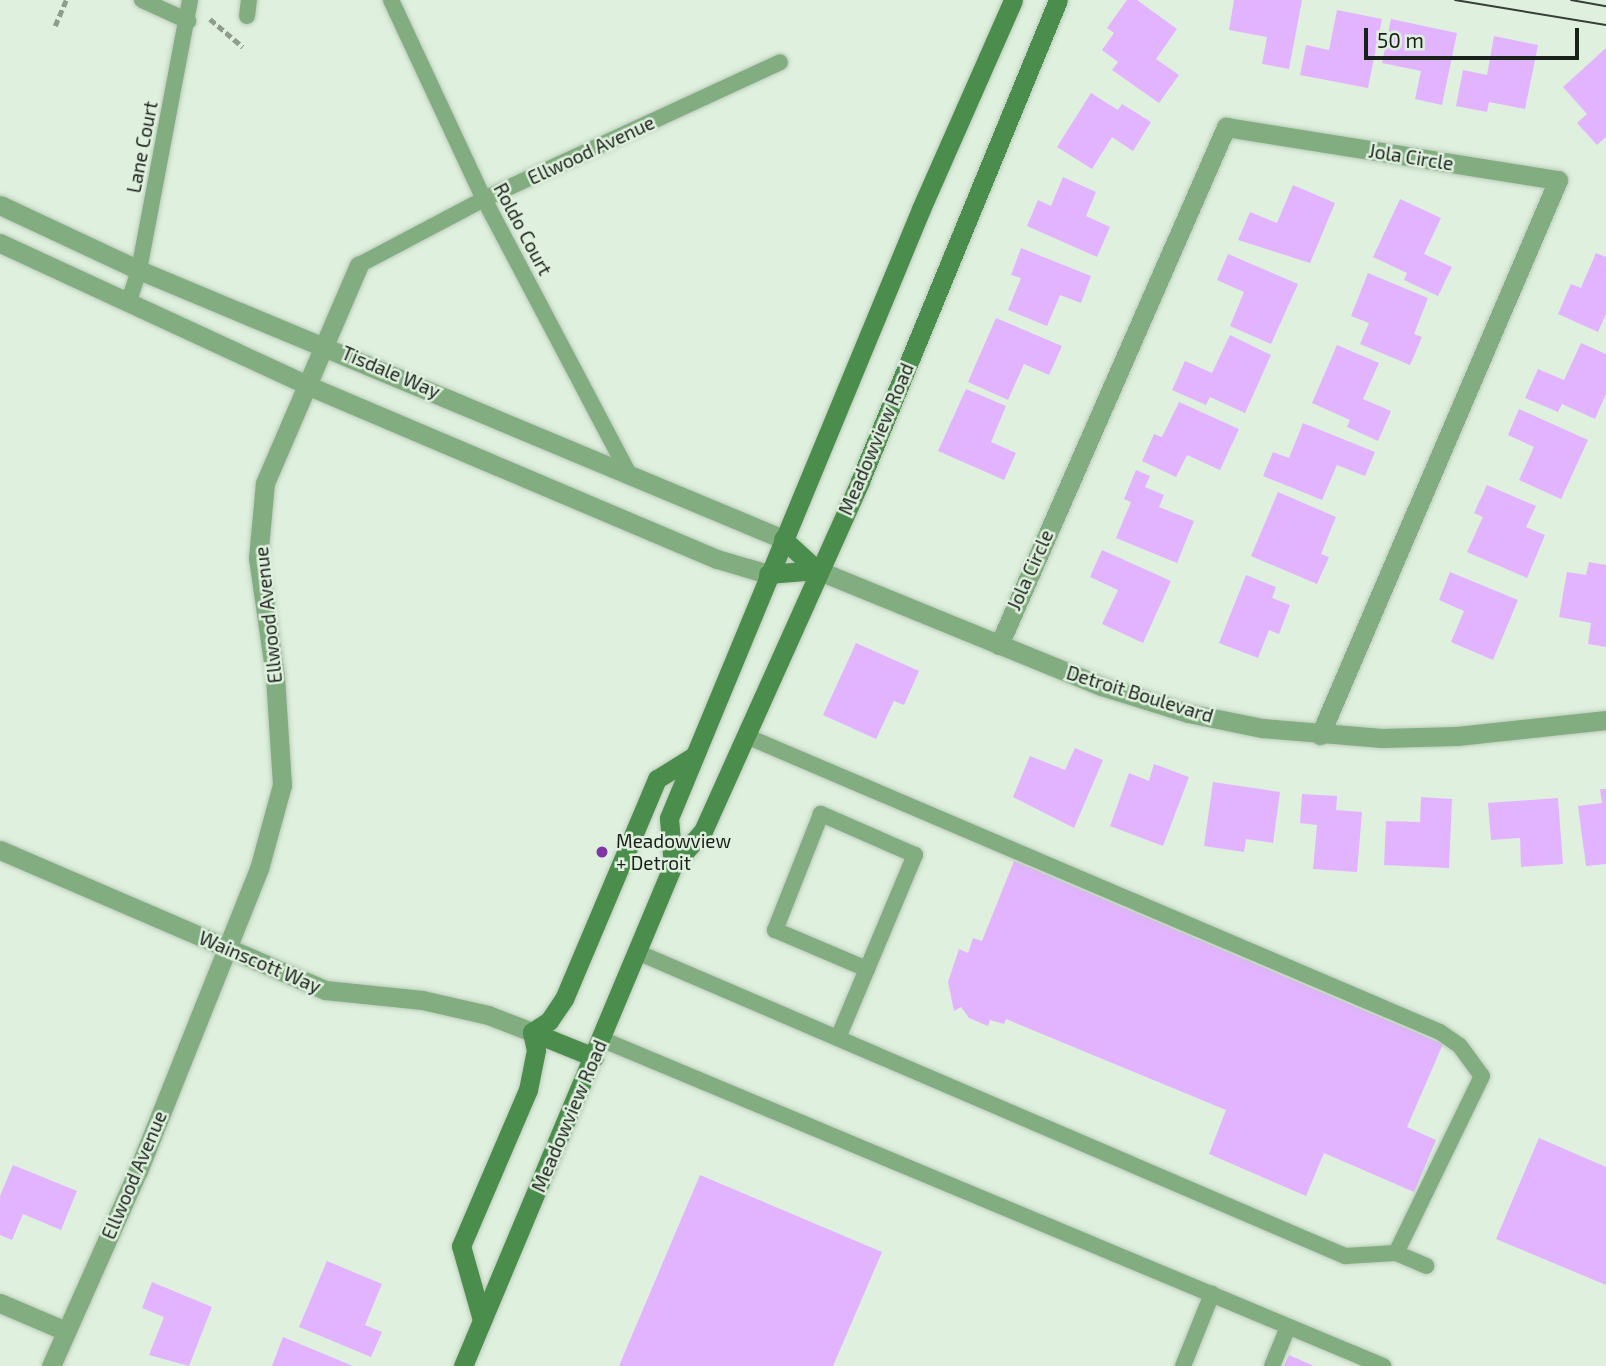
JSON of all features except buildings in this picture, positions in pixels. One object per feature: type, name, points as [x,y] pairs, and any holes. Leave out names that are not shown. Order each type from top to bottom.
[{"type":"main road","points":[[817,570],[783,539],[1013,0]]},
{"type":"main road","name":"Meadowview Road","points":[[463,1366],[673,865],[703,831],[817,570],[860,481],[1058,0]]},
{"type":"main road","name":"Meadowview Road","points":[[673,865],[669,818],[783,539]]},
{"type":"main road","points":[[768,575],[817,570]]},
{"type":"main road","points":[[532,1032],[549,1021],[564,999],[657,779],[694,755]]},
{"type":"main road","points":[[532,1032],[597,1048]]},
{"type":"main road","points":[[482,1320],[461,1246],[528,1090],[536,1051],[532,1032]]},
{"type":"street","name":"Jola Circle","points":[[999,645],[1226,127],[1558,180],[1320,735]]},
{"type":"street","name":"Tisdale Way","points":[[0,205],[139,270],[327,345],[783,539]]},
{"type":"street","points":[[0,243],[129,300],[309,386],[717,559],[768,575]]},
{"type":"street","name":"Ellwood Avenue","points":[[51,1366],[138,1171],[259,869],[282,785],[275,676],[258,558],[265,483],[327,345],[359,265]]},
{"type":"street","name":"Detroit Boulevard","points":[[817,570],[1101,686],[1188,713],[1320,735],[1457,736],[1606,720]]},
{"type":"street","name":"Wainscott Way","points":[[0,850],[325,990],[422,1000],[488,1015],[532,1032]]},
{"type":"street","points":[[0,1303],[65,1331]]},
{"type":"lane","points":[[142,0],[188,21]]},
{"type":"lane","name":"Roldo Court","points":[[391,0],[484,200],[628,472]]},
{"type":"lane","name":"Lane Court","points":[[129,300],[139,270],[190,1]]},
{"type":"lane","name":"Ellwood Avenue","points":[[359,265],[484,200],[780,62]]},
{"type":"lane","points":[[746,736],[1440,1032],[1460,1046],[1482,1076],[1396,1253]]},
{"type":"lane","points":[[838,1038],[915,855],[821,814],[775,930],[867,969]]},
{"type":"lane","points":[[637,952],[1345,1256],[1396,1253],[1426,1266]]},
{"type":"lane","points":[[597,1048],[1212,1294],[1382,1366]]},
{"type":"lane","points":[[1183,1366],[1212,1294]]},
{"type":"lane","points":[[1272,1366],[1288,1327]]},
{"type":"path","points":[[55,26],[66,0]]},
{"type":"path","points":[[190,1],[243,47]]},
{"type":"tram line","points":[[1455,0],[1606,25]]},
{"type":"tram line","points":[[1571,0],[1606,6]]},
{"type":"place","name":"Meadowview + Detroit","points":[[602,852]]}]
